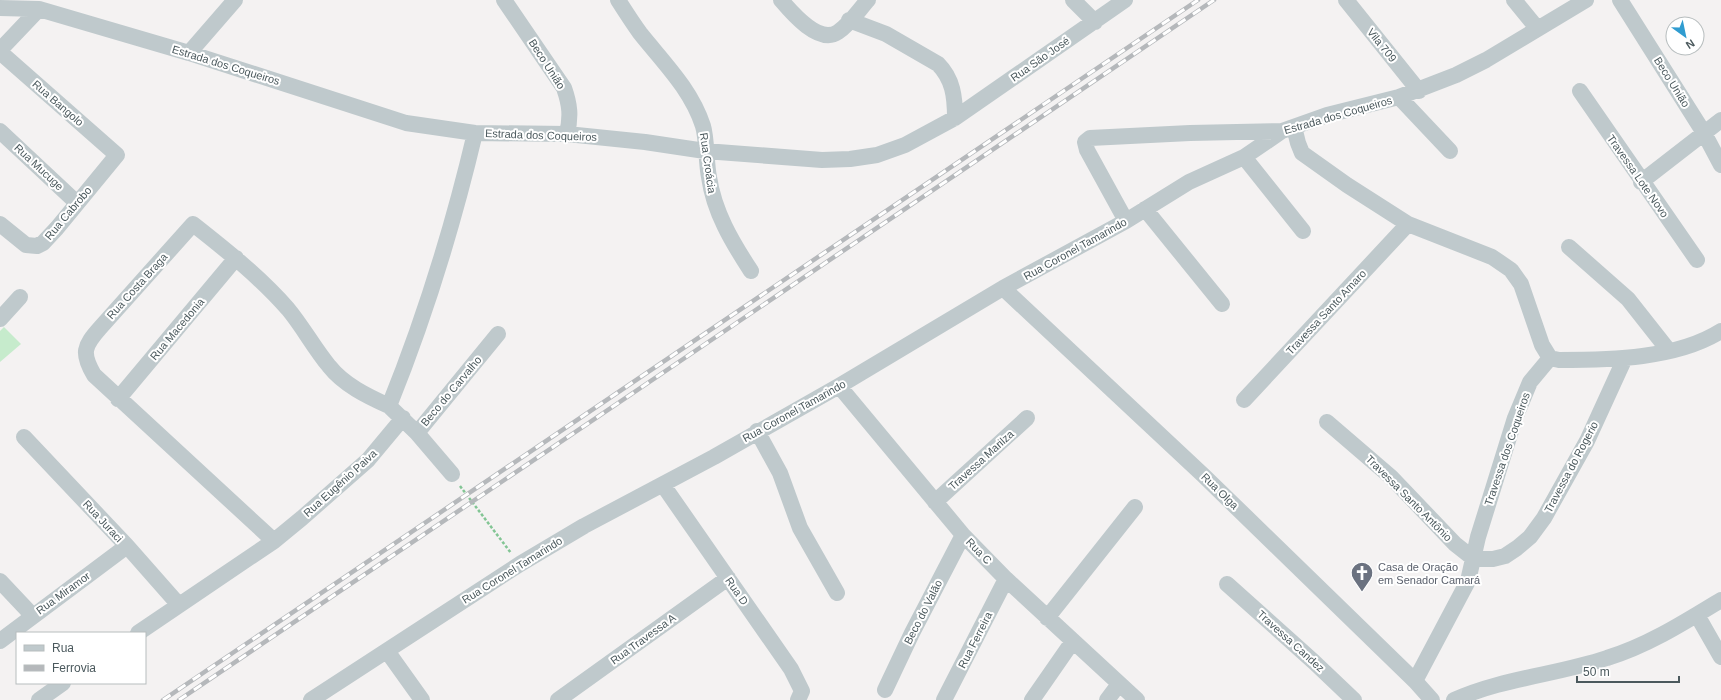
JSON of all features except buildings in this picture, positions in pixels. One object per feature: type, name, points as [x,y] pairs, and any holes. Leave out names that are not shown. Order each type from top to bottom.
[{"type":"street","name":"Beco União","points":[[504,0],[564,88],[568,98],[571,116],[567,134]]},
{"type":"street","name":"Rua Croácia","points":[[618,0],[640,32],[678,79],[704,127],[705,151],[709,179],[717,210],[725,229],[751,271]]},
{"type":"street","points":[[781,0],[794,15],[819,33],[831,35],[839,32],[868,0]]},
{"type":"street","points":[[1074,0],[1095,22]]},
{"type":"street","name":"Rua São José","points":[[955,118],[1125,0]]},
{"type":"street","name":"Vila 709","points":[[1346,0],[1419,91]]},
{"type":"street","points":[[1514,0],[1537,28]]},
{"type":"street","name":"Estrada dos Coqueiros","points":[[1126,220],[1091,158],[1086,142],[1090,138],[1288,129],[1327,115],[1419,91],[1456,75],[1486,60],[1537,28],[1586,0]]},
{"type":"street","name":"Beco União","points":[[1620,0],[1704,133],[1721,165]]},
{"type":"street","points":[[189,53],[231,1]]},
{"type":"street","name":"Estrada dos Coqueiros","points":[[0,8],[34,4],[406,123],[475,133],[567,134],[645,142],[705,151],[822,160],[850,159],[877,155],[905,146],[955,118]]},
{"type":"street","points":[[0,51],[34,4]]},
{"type":"street","points":[[849,20],[886,34],[938,64],[944,70],[954,92],[955,118]]},
{"type":"street","name":"Rua Bangolo","points":[[0,51],[117,155]]},
{"type":"street","name":"Travessa Lote Novo","points":[[1580,91],[1697,260]]},
{"type":"street","points":[[1399,97],[1450,151]]},
{"type":"street","points":[[1642,182],[1721,120]]},
{"type":"street","points":[[1288,129],[1298,143],[1302,153],[1321,168],[1408,224],[1492,257],[1511,270],[1521,284],[1542,345],[1550,358],[1559,360],[1625,358],[1669,351],[1706,340],[1721,331]]},
{"type":"street","name":"Rua Coronel Tamarindo","points":[[312,700],[520,564],[584,526],[663,485],[839,386],[1003,288],[1126,220],[1190,182],[1244,157],[1288,129]]},
{"type":"street","name":"Rua Mucuge","points":[[0,131],[77,203]]},
{"type":"street","points":[[403,418],[389,406],[411,349],[449,237],[475,133]]},
{"type":"street","name":"Rua Cabrobo","points":[[5,229],[26,245],[37,246],[49,239],[117,155]]},
{"type":"street","points":[[1244,157],[1303,230]]},
{"type":"street","points":[[1145,209],[1222,304]]},
{"type":"street","name":"Rua Costa Braga","points":[[274,541],[118,399],[94,375],[85,358],[86,348],[90,340],[193,224],[236,258],[288,309],[330,367],[354,388],[389,406]]},
{"type":"street","name":"Travessa Santo Amaro","points":[[1244,400],[1408,224]]},
{"type":"street","points":[[1569,247],[1628,299],[1669,351]]},
{"type":"street","name":"Rua Macedonia","points":[[118,399],[236,258]]},
{"type":"street","name":"Rua Olga","points":[[1003,288],[1203,475],[1415,681],[1432,700]]},
{"type":"street","points":[[0,319],[20,297]]},
{"type":"street","name":"Beco do Carvalho","points":[[403,418],[417,433],[498,334]]},
{"type":"street","name":"Travessa dos Coqueiros","points":[[1415,681],[1468,581],[1478,536],[1515,418],[1530,382],[1550,358]]},
{"type":"street","name":"Travessa do Rogerio","points":[[1474,558],[1493,559],[1505,556],[1530,537],[1559,494],[1580,454],[1625,358]]},
{"type":"street","name":"Rua C","points":[[839,386],[963,534],[1006,579],[1137,700]]},
{"type":"street","name":"Rua Eugênio Paiva","points":[[140,632],[274,541],[356,472],[382,444],[403,418]]},
{"type":"street","name":"Travessa Marilza","points":[[935,502],[1027,418]]},
{"type":"street","name":"Travessa Santo Antônio","points":[[1327,422],[1391,477],[1439,528],[1474,558]]},
{"type":"street","points":[[757,431],[780,473],[800,528],[837,592]]},
{"type":"street","points":[[417,433],[452,474]]},
{"type":"street","name":"Rua Juraci","points":[[24,437],[127,546],[179,606]]},
{"type":"street","name":"Rua D","points":[[663,485],[686,521],[792,669],[802,691],[798,700]]},
{"type":"street","points":[[1047,618],[1135,507]]},
{"type":"street","name":"Beco do Valão","points":[[885,690],[912,633],[963,534]]},
{"type":"street","name":"Rua Miramor","points":[[0,641],[32,615],[127,546]]},
{"type":"street","name":"Rua Travessa A","points":[[558,700],[728,578]]},
{"type":"street","name":"Rua Ferreira","points":[[944,700],[1006,579]]},
{"type":"street","points":[[0,581],[32,615]]},
{"type":"street","name":"Travessa Candez","points":[[1227,584],[1354,700]]},
{"type":"street","points":[[1454,700],[1472,692],[1498,684],[1581,666],[1614,656],[1629,650],[1697,615],[1721,600]]},
{"type":"street","points":[[1697,615],[1721,657]]},
{"type":"street","points":[[1032,700],[1073,641]]},
{"type":"street","points":[[387,651],[422,700]]},
{"type":"street","points":[[39,700],[62,684]]},
{"type":"street","points":[[1107,700],[1119,684]]},
{"type":"path","points":[[452,474],[520,564]]},
{"type":"green space","points":[[4,327],[21,344],[0,362],[0,331]]},
{"type":"railway","points":[[163,700],[1198,0]]},
{"type":"railway","points":[[179,700],[1214,0]]},
{"type":"place","name":"Casa de Oração em Senador Camará","points":[[1362,592]]}]
